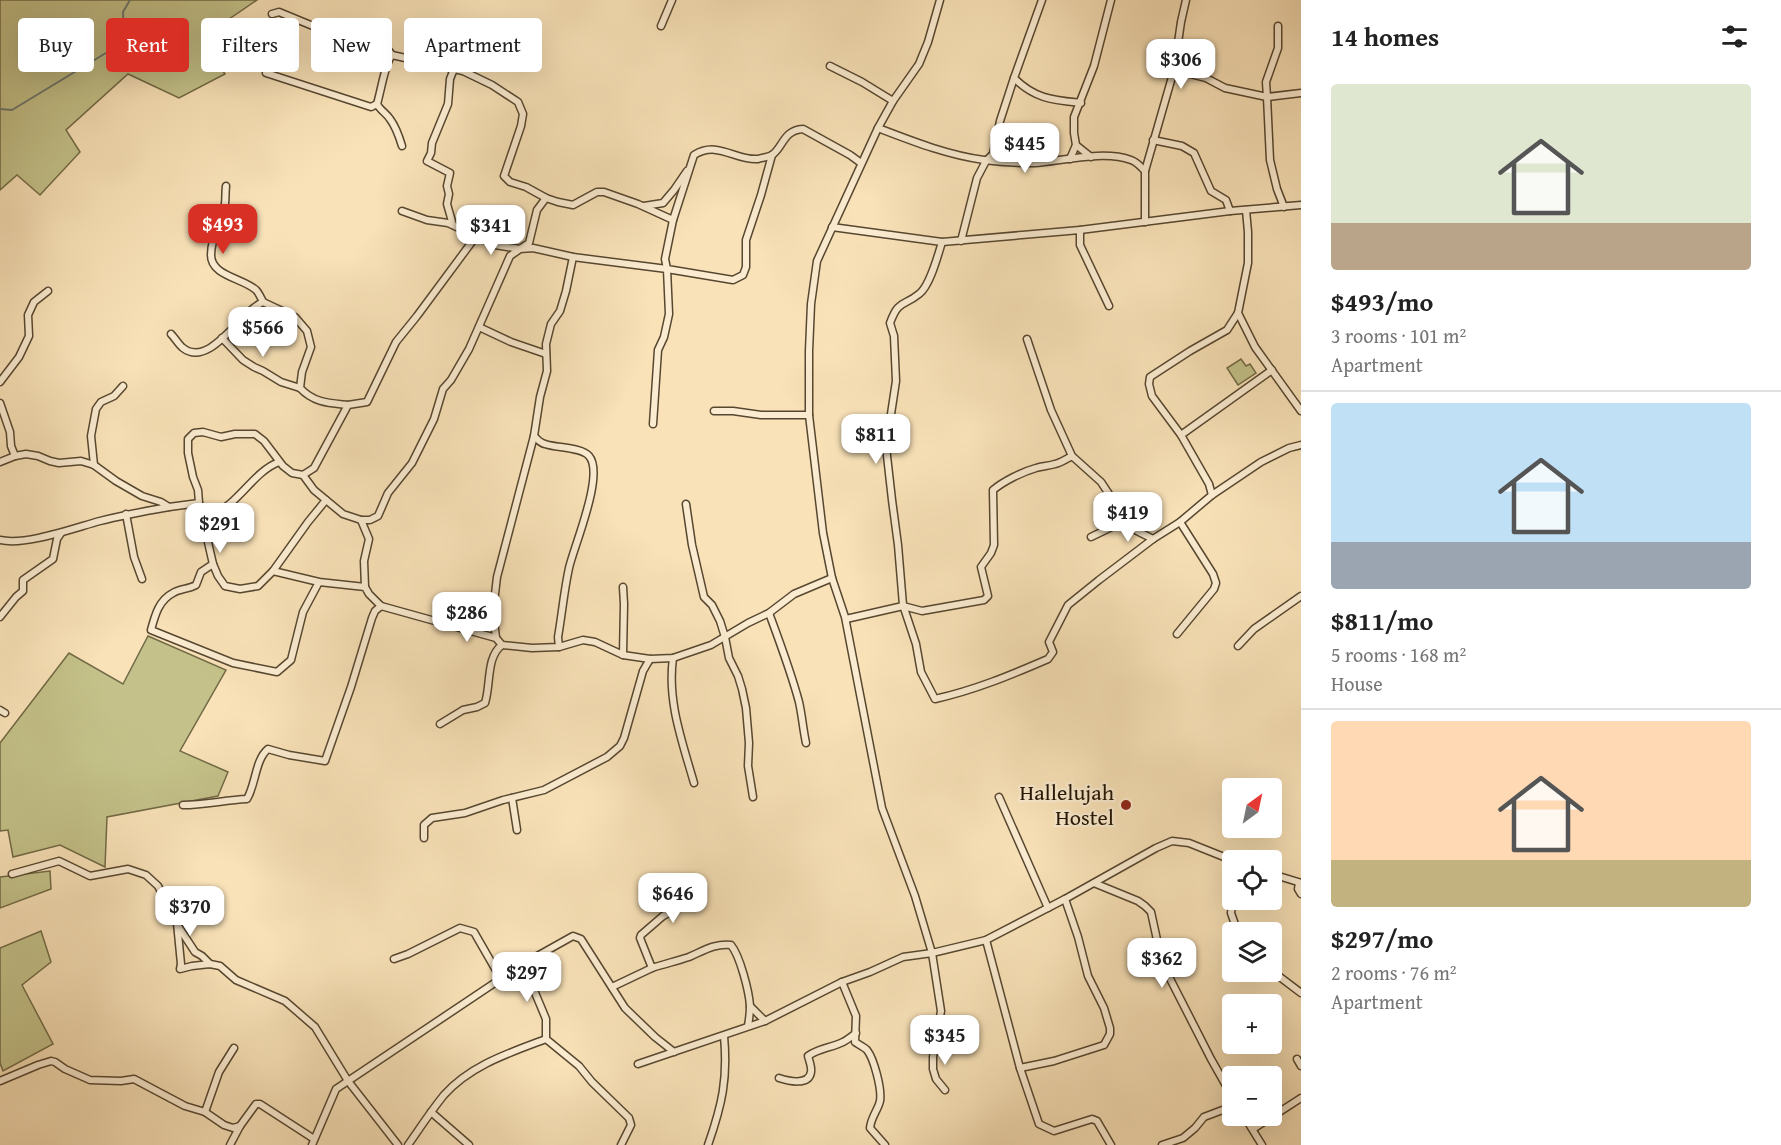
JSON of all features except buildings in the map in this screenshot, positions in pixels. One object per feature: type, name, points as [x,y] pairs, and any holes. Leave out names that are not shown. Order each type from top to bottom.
[{"type":"street","points":[[661,26],[672,0]]},
{"type":"street","points":[[940,0],[919,64],[893,101],[878,128],[817,261],[809,351],[809,415],[823,533],[832,578],[846,619],[882,808],[915,896],[932,952],[941,1011],[933,1069],[936,1079],[945,1090]]},
{"type":"street","points":[[961,241],[977,178],[986,160],[993,154],[1000,121],[1042,0]]},
{"type":"street","points":[[1070,159],[1076,145],[1074,117],[1094,66],[1111,0]]},
{"type":"street","points":[[1145,222],[1145,171],[1174,70],[1186,0]]},
{"type":"street","points":[[272,14],[279,12],[311,25]]},
{"type":"street","points":[[1278,26],[1278,48],[1266,82],[1270,160],[1284,207]]},
{"type":"street","points":[[392,55],[404,58]]},
{"type":"street","points":[[830,66],[893,101]]},
{"type":"street","points":[[1174,70],[1206,78],[1225,88],[1267,97],[1301,93]]},
{"type":"street","points":[[267,73],[371,107],[377,104],[385,72]]},
{"type":"street","points":[[453,72],[448,104],[427,161],[450,173],[447,204],[453,225]]},
{"type":"street","points":[[465,72],[492,85],[518,102],[522,114],[521,126],[504,176],[510,182],[526,187],[546,198],[573,205],[597,192],[604,192],[673,220]]},
{"type":"street","points":[[1014,78],[1026,90],[1050,100],[1081,103]]},
{"type":"street","points":[[377,104],[398,133],[402,146]]},
{"type":"street","points":[[878,128],[968,158],[1033,163],[1117,157],[1131,160],[1145,171]]},
{"type":"street","points":[[402,211],[427,220],[453,225],[495,245],[520,249],[533,248],[573,257],[733,280],[743,275],[746,267],[746,240],[772,155],[783,140],[795,130],[803,129],[861,163]]},
{"type":"street","points":[[1153,140],[1182,146],[1194,153],[1211,190],[1226,200],[1230,212]]},
{"type":"street","points":[[1076,145],[1092,157]]},
{"type":"street","points":[[653,424],[658,350],[664,337],[669,314],[665,259],[673,220],[694,155],[702,150],[714,149],[756,159],[772,155]]},
{"type":"street","points":[[642,206],[663,203],[690,165]]},
{"type":"street","points":[[226,186],[224,209],[212,242],[213,265],[223,273],[258,291],[263,302],[295,317],[307,331],[311,347],[302,372],[300,388]]},
{"type":"street","points":[[303,475],[314,490],[343,514],[361,520],[370,520],[378,516],[388,493],[412,463],[434,418],[443,389],[451,380],[469,349],[510,256],[529,243],[537,210],[546,198]]},
{"type":"street","points":[[832,227],[942,242],[1080,230],[1301,205]]},
{"type":"street","points":[[1212,495],[1209,484],[1181,435],[1152,396],[1149,384],[1150,377],[1227,330],[1238,313],[1248,263],[1246,210]]},
{"type":"street","points":[[1080,230],[1080,245],[1109,306]]},
{"type":"street","points":[[222,338],[243,360],[281,382],[300,388],[308,397],[323,402],[348,405],[367,402],[396,342],[477,235]]},
{"type":"street","points":[[942,242],[935,266],[921,293],[898,306],[890,323],[894,336],[896,381],[886,447],[903,606],[916,644],[921,672],[935,699],[991,684],[1048,659],[1053,652],[1049,642],[1068,605],[1153,539],[1180,522],[1212,495],[1261,462],[1301,445]]},
{"type":"street","points":[[496,638],[493,611],[496,577],[534,436],[547,371],[546,344],[551,324],[560,311],[567,291],[573,257]]},
{"type":"street","points":[[0,382],[19,357],[30,336],[28,315],[34,302],[48,291]]},
{"type":"street","points":[[171,334],[184,349],[196,354],[204,353],[234,328],[256,305],[263,302]]},
{"type":"street","points":[[1238,313],[1255,347],[1301,411]]},
{"type":"street","points":[[479,327],[511,342],[546,354]]},
{"type":"street","points":[[1027,339],[1051,410],[1072,456],[1101,482],[1126,520],[1137,531],[1153,539]]},
{"type":"street","points":[[1181,435],[1272,370]]},
{"type":"street","points":[[94,465],[90,436],[96,409],[101,402],[114,396],[123,386]]},
{"type":"street","points":[[0,403],[15,456]]},
{"type":"street","points":[[326,500],[273,571],[258,586],[240,589],[225,586],[213,564],[188,453],[188,439],[194,433],[203,432],[221,437],[255,434],[264,441],[279,462],[292,473],[303,475],[314,468],[348,405]]},
{"type":"street","points":[[714,411],[761,415],[809,415]]},
{"type":"street","points":[[534,436],[543,444],[589,455],[592,463],[591,499],[569,568],[558,637],[559,647]]},
{"type":"street","points":[[0,462],[27,454],[59,463],[81,461],[94,465],[142,496],[169,507]]},
{"type":"street","points":[[846,619],[903,606],[922,611],[984,600],[988,596],[981,567],[991,553],[993,545],[993,490],[1019,474],[1038,467],[1057,464],[1072,456]]},
{"type":"street","points":[[0,540],[9,542],[61,533],[126,514],[169,507],[200,506],[207,512],[214,512],[234,500],[264,470],[279,462]]},
{"type":"street","points":[[686,504],[692,545],[704,597],[712,605],[725,637],[729,658],[738,676],[746,708],[748,766],[753,797]]},
{"type":"street","points":[[126,514],[134,557],[142,579]]},
{"type":"street","points":[[361,520],[369,539],[364,561],[365,587],[381,606],[496,638],[502,645]]},
{"type":"street","points":[[1090,537],[1126,520]]},
{"type":"street","points":[[1177,634],[1214,590],[1216,583],[1213,574],[1180,522]]},
{"type":"street","points":[[0,532],[9,542]]},
{"type":"street","points":[[0,617],[23,591],[24,580],[53,559],[57,539],[61,533]]},
{"type":"street","points":[[213,564],[201,572],[196,585],[173,592],[162,602],[156,612],[152,630],[233,663],[277,672],[291,660],[303,612],[319,582]]},
{"type":"street","points":[[273,571],[319,582],[365,587]]},
{"type":"street","points":[[440,724],[463,710],[485,703],[492,658],[496,649],[502,645],[532,648],[559,647],[583,640],[595,642],[623,655],[650,659],[673,658],[711,645],[769,613],[794,594],[832,578]]},
{"type":"street","points":[[623,587],[623,655]]},
{"type":"street","points":[[1238,646],[1254,629],[1301,596]]},
{"type":"street","points":[[183,805],[203,806],[235,799],[248,799],[263,753],[268,749],[325,761],[372,618],[381,606]]},
{"type":"street","points":[[769,613],[800,705],[806,743]]},
{"type":"street","points":[[673,658],[671,684],[673,706],[694,783]]},
{"type":"street","points":[[424,838],[424,825],[432,818],[465,813],[544,790],[607,757],[620,746],[624,738],[643,671],[650,659]]},
{"type":"street","points":[[999,797],[1048,908]]},
{"type":"street","points":[[512,798],[517,830]]},
{"type":"street","points":[[638,1064],[765,1021],[842,982],[903,957],[986,940],[1172,841],[1189,843],[1222,856]]},
{"type":"street","points":[[12,874],[59,861],[90,876],[128,869],[146,875],[158,886],[195,952],[210,964]]},
{"type":"street","points":[[1282,877],[1300,883],[1298,889],[1301,894]]},
{"type":"street","points":[[1094,883],[1138,901],[1151,912],[1162,963],[1222,1078]]},
{"type":"street","points":[[1020,1068],[1054,1061],[1104,1045],[1110,1034],[1104,1008],[1088,976],[1065,899]]},
{"type":"street","points":[[652,968],[640,938],[641,935],[663,916],[693,900]]},
{"type":"street","points":[[177,923],[180,969],[210,964],[220,966],[236,980],[285,1001],[315,1027],[348,1081],[398,1145]]},
{"type":"street","points":[[394,959],[460,928],[474,932],[501,979]]},
{"type":"street","points":[[230,1145],[256,1104],[260,1104],[313,1142],[336,1089],[523,964],[573,936],[581,939],[625,1008],[674,1052]]},
{"type":"street","points":[[986,940],[1020,1068],[1039,1124],[1054,1131],[1092,1119],[1097,1121],[1111,1145]]},
{"type":"street","points":[[612,987],[652,968],[689,957],[710,947],[730,945],[739,961],[750,1006],[748,1026]]},
{"type":"street","points":[[523,964],[546,1019],[546,1039]]},
{"type":"street","points":[[1282,979],[1301,993]]},
{"type":"street","points":[[842,982],[856,1016],[855,1042],[867,1050],[875,1067],[880,1087],[880,1101],[870,1128],[885,1145]]},
{"type":"street","points":[[750,1006],[765,1021]]},
{"type":"street","points":[[779,1078],[789,1082],[801,1081],[808,1077],[811,1071],[808,1056],[810,1054],[842,1043],[856,1033]]},
{"type":"street","points":[[708,1145],[724,1093],[726,1071],[724,1036]]},
{"type":"street","points":[[408,1145],[446,1094],[467,1075],[500,1056],[546,1039]]},
{"type":"street","points":[[546,1039],[579,1066],[629,1118],[631,1125],[621,1145]]},
{"type":"street","points":[[205,1112],[219,1072],[234,1048]]},
{"type":"street","points":[[0,1081],[51,1061],[90,1080],[134,1079],[185,1106],[205,1112],[224,1125],[233,1128],[240,1126]]},
{"type":"street","points":[[1252,1129],[1301,1098]]},
{"type":"street","points":[[1162,1145],[1183,1138],[1204,1117],[1222,1110]]},
{"type":"street","points":[[431,1112],[469,1145]]},
{"type":"street","points":[[1250,1126],[1262,1145]]},
{"type":"shaded area","points":[[0,0],[257,0],[231,18],[201,18],[201,72],[224,72],[225,74],[179,98],[128,74],[66,130],[80,152],[40,195],[17,175],[0,190]]},
{"type":"shaded area","points":[[1241,359],[1246,366],[1250,364],[1256,373],[1238,385],[1227,368]]},
{"type":"shaded area","points":[[148,636],[226,670],[180,751],[228,772],[218,796],[107,817],[105,867],[60,845],[13,857],[8,830],[0,831],[0,743],[69,653],[123,684]]},
{"type":"shaded area","points":[[50,871],[51,889],[0,908],[0,877]]},
{"type":"shaded area","points":[[41,931],[51,962],[22,985],[53,1044],[3,1071],[0,1063],[0,948]]},
{"type":"waterway","points":[[0,109],[12,110],[124,42],[123,12],[130,0]]},
{"type":"place","name":"Hallelujah Hostel","points":[[1126,805]]}]
